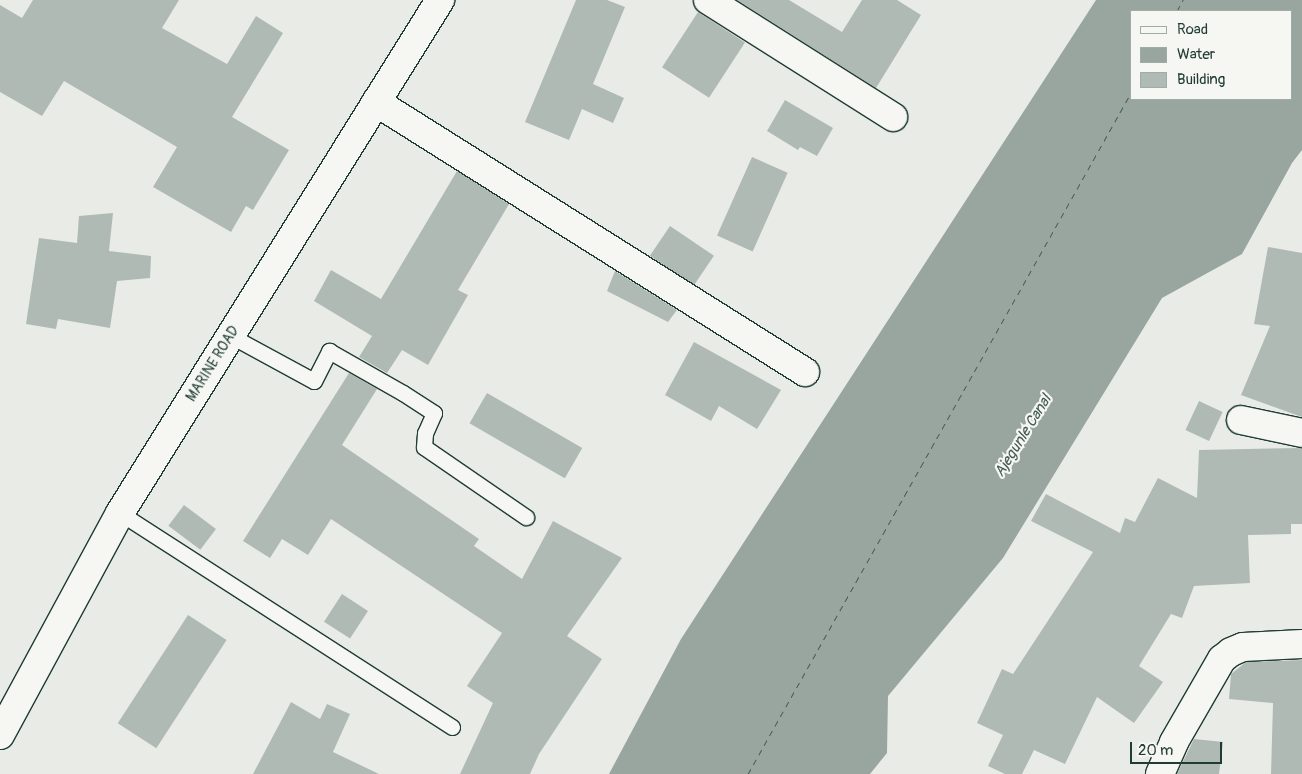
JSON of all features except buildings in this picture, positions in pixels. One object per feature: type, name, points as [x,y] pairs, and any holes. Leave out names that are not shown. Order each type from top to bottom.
[{"type":"street","name":"MARINE ROAD","points":[[0,735],[120,513],[440,0]]},
{"type":"street","points":[[708,0],[893,117]]},
{"type":"street","points":[[376,102],[805,372]]},
{"type":"street","points":[[1241,420],[1302,433]]},
{"type":"street","points":[[1160,774],[1174,742],[1222,659],[1231,652],[1243,647],[1302,644]]},
{"type":"lane","points":[[231,336],[314,381],[329,351],[402,393],[434,413],[425,433],[424,447],[526,517]]},
{"type":"lane","points":[[120,513],[452,727]]},
{"type":"water","name":"Ajegunle Canal","points":[[1096,0],[1302,0],[1302,150],[1292,163],[1242,254],[1162,298],[1003,558],[888,696],[887,753],[870,774],[609,774],[681,639]]},
{"type":"ferry route","points":[[1178,10],[1183,0]]},
{"type":"ferry route","points":[[748,774],[1130,95]]}]
